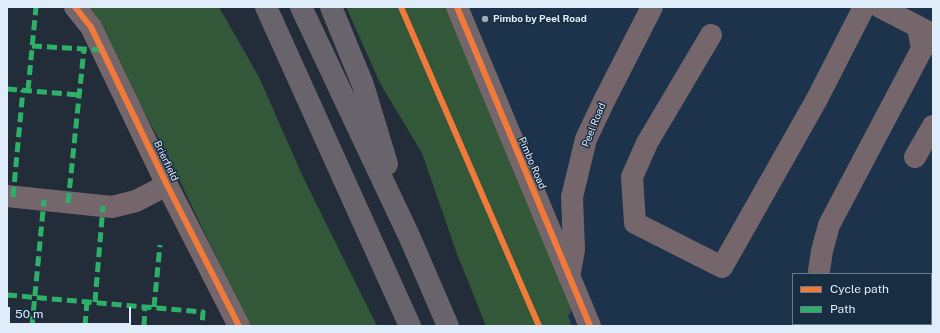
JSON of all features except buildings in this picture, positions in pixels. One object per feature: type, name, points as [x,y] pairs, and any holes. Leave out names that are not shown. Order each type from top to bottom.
[{"type":"highway","points":[[266,7],[410,326]]},
{"type":"highway","points":[[301,7],[410,238],[448,326]]},
{"type":"highway","points":[[331,7],[363,84],[410,238]]},
{"type":"street","name":"Brierfield","points":[[74,7],[90,27],[167,185],[239,326]]},
{"type":"street","name":"Pimbo Road","points":[[457,7],[590,326]]},
{"type":"street","points":[[711,35],[647,143],[632,177],[635,223],[722,267],[817,99],[864,7]]},
{"type":"street","points":[[819,271],[822,251],[830,225],[922,49],[926,30],[880,7]]},
{"type":"street","name":"Peel Road","points":[[569,278],[574,250],[572,197],[586,139],[651,10]]},
{"type":"street","points":[[915,157],[933,126]]},
{"type":"street","name":"Brierfield","points":[[7,196],[112,207],[136,201],[167,185]]},
{"type":"shaded area","points":[[428,7],[933,7],[933,326],[562,326]]},
{"type":"green space","points":[[86,7],[219,7],[259,77],[303,177],[377,326],[249,326],[166,152]]},
{"type":"green space","points":[[346,7],[446,7],[573,308],[568,316],[572,326],[486,326],[457,254],[422,153],[380,83]]},
{"type":"marked path","points":[[28,90],[36,7]]},
{"type":"marked path","points":[[32,46],[102,50]]},
{"type":"marked path","points":[[68,203],[84,49]]},
{"type":"marked path","points":[[7,89],[80,95]]},
{"type":"marked path","points":[[13,197],[23,90]]},
{"type":"marked path","points":[[32,326],[44,200]]},
{"type":"marked path","points":[[95,302],[103,206]]},
{"type":"marked path","points":[[154,307],[160,245]]},
{"type":"marked path","points":[[7,295],[203,312],[202,326]]},
{"type":"marked path","points":[[85,326],[87,301]]},
{"type":"marked path","points":[[144,326],[145,307]]},
{"type":"cycle path","points":[[75,7],[91,27],[167,185],[239,326]]},
{"type":"cycle path","points":[[401,7],[539,326]]},
{"type":"cycle path","points":[[457,7],[590,326]]},
{"type":"place","name":"Pimbo by Peel Road","points":[[485,19]]}]
